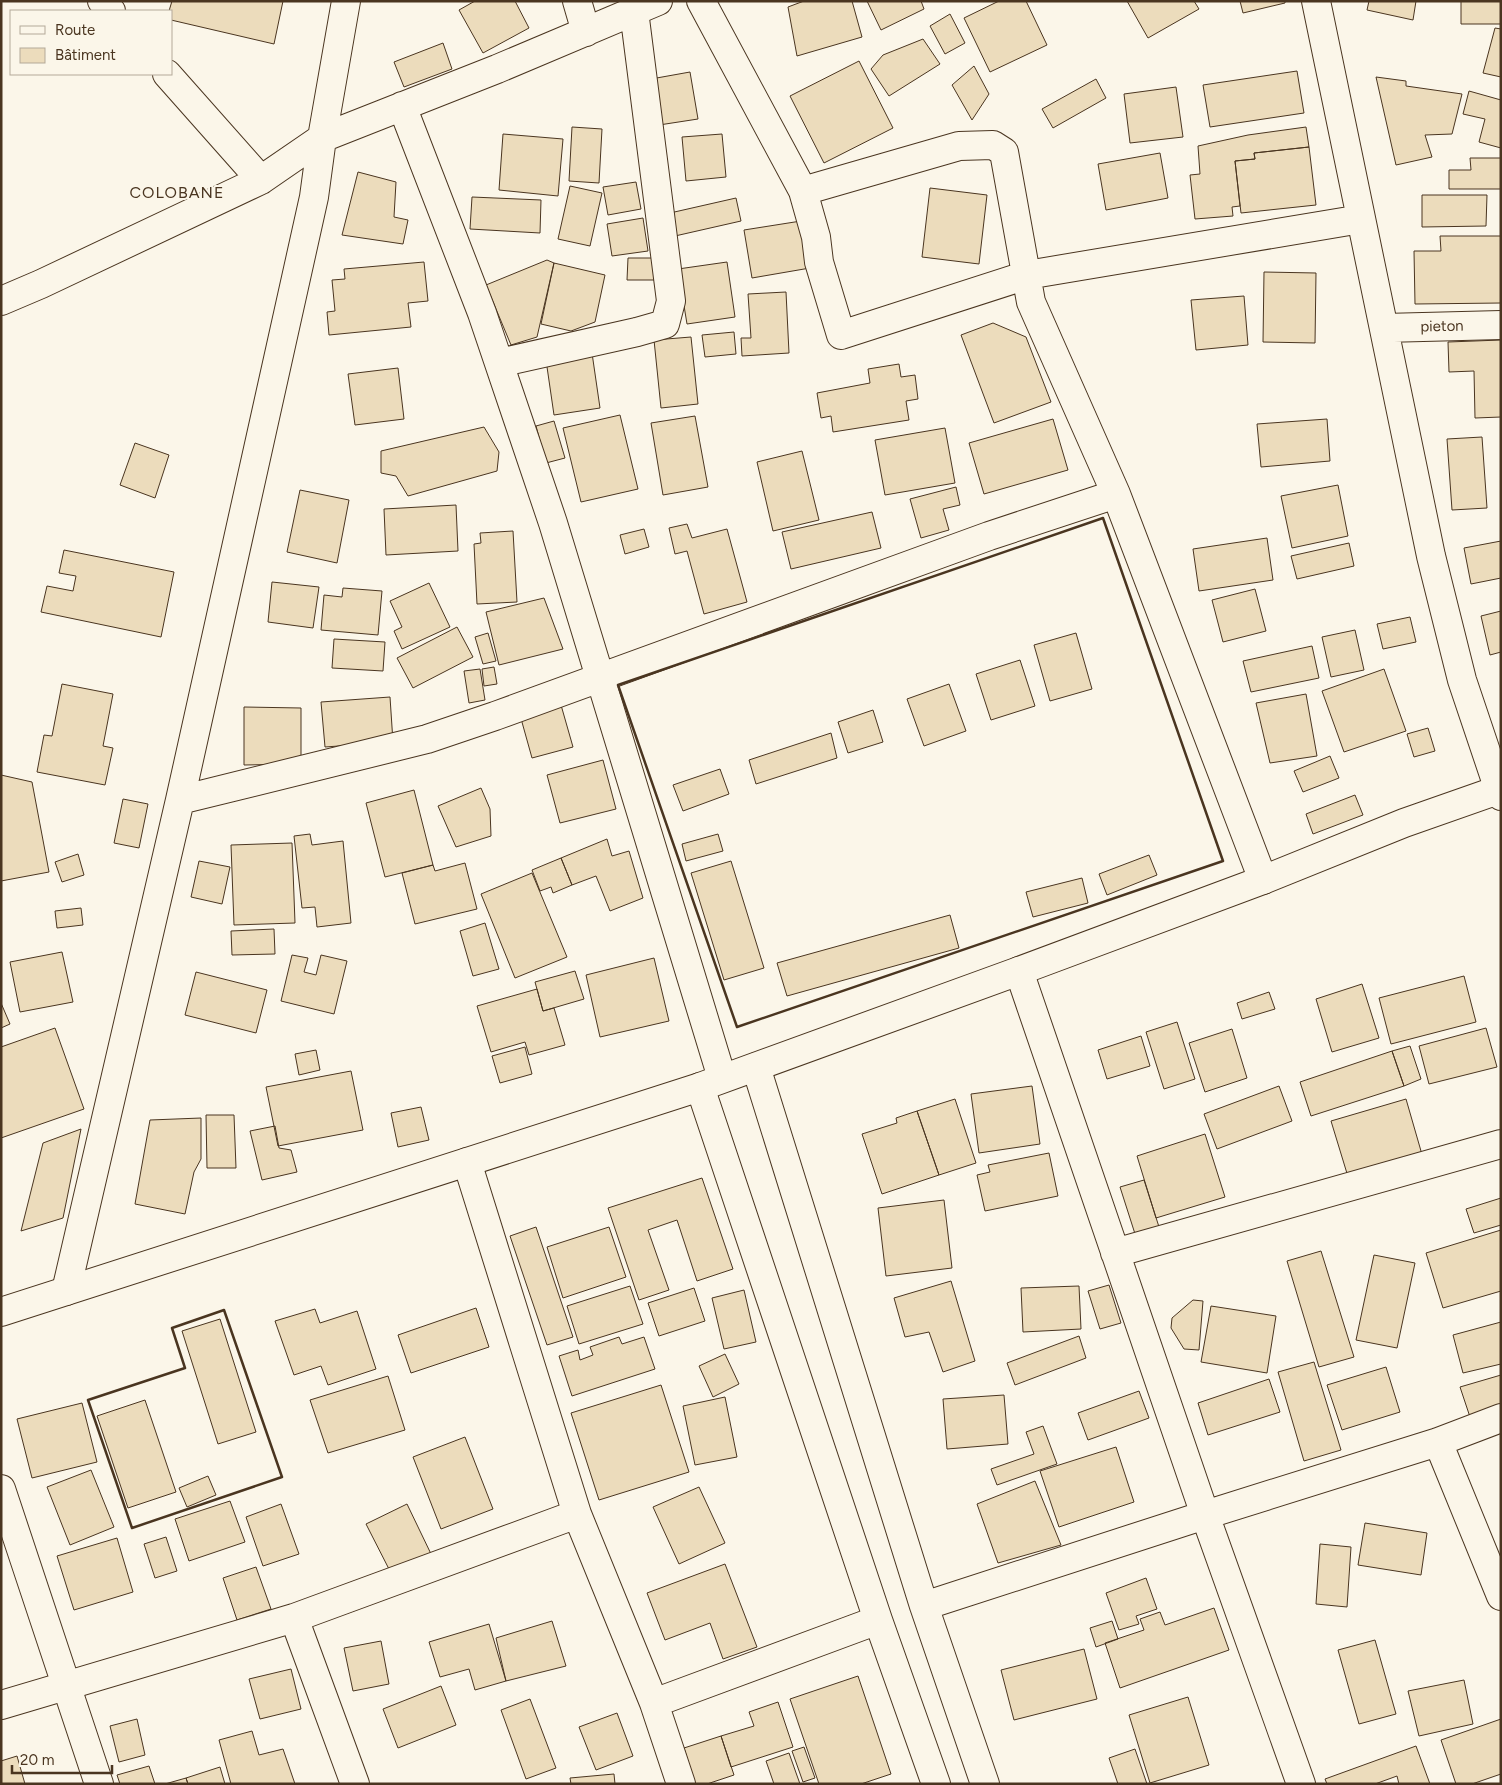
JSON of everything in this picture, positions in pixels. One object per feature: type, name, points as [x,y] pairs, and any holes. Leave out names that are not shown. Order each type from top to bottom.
[{"type":"street","points":[[66,1291],[180,800],[314,197],[322,138],[346,1]]},
{"type":"street","points":[[578,1],[586,32]]},
{"type":"street","points":[[701,1],[803,191],[816,237],[819,262],[841,335],[1027,275],[1361,219]]},
{"type":"street","points":[[1,1312],[756,1067],[1263,880],[1404,824],[1500,792],[1462,680],[1431,556],[1316,1]]},
{"type":"street","points":[[1,301],[261,180],[322,138],[497,69],[646,6],[671,301],[665,324],[499,363]]},
{"type":"street","points":[[167,75],[261,180]]},
{"type":"street","points":[[402,106],[482,313],[553,523],[599,678],[711,1082],[878,1620],[936,1784]]},
{"type":"street","points":[[803,191],[959,146],[993,145],[1004,152],[1031,302],[1116,494],[1263,880]]},
{"type":"street","name":"pieton","points":[[1384,328],[1501,325]]},
{"type":"street","points":[[180,800],[427,739],[989,536],[1116,494]]},
{"type":"street","points":[[1019,971],[1205,1515],[1301,1784]]},
{"type":"street","points":[[756,1067],[924,1606],[985,1784]]},
{"type":"street","points":[[1115,1253],[1501,1144]]},
{"type":"street","points":[[467,1162],[577,1514],[654,1703],[681,1784]]},
{"type":"street","points":[[924,1606],[1438,1442],[1501,1418]]},
{"type":"street","points":[[1438,1442],[1501,1596]]},
{"type":"street","points":[[1,1489],[99,1784]]},
{"type":"street","points":[[1,1705],[294,1618],[577,1514]]},
{"type":"street","points":[[294,1618],[355,1784]]},
{"type":"street","points":[[654,1703],[878,1620]]},
{"type":"building","points":[[172,1],[283,1],[274,44],[172,20],[172,10],[169,10]]},
{"type":"building","points":[[475,1],[515,1],[529,28],[483,53],[459,10]]},
{"type":"building","points":[[804,1],[852,1],[862,37],[797,56],[788,7]]},
{"type":"building","points":[[867,1],[921,1],[924,9],[881,30]]},
{"type":"building","points":[[999,1],[1026,1],[1047,45],[990,72],[964,18]]},
{"type":"building","points":[[1127,1],[1194,1],[1199,9],[1148,38]]},
{"type":"building","points":[[1240,1],[1285,1],[1285,3],[1243,13]]},
{"type":"building","points":[[1369,1],[1416,1],[1413,20],[1367,10]]},
{"type":"building","points":[[1461,1],[1501,1],[1501,24],[1461,24]]},
{"type":"building","points":[[950,14],[965,43],[945,54],[930,26]]},
{"type":"building","points":[[1495,28],[1501,29],[1501,77],[1483,73]]},
{"type":"building","points":[[923,39],[940,64],[889,96],[871,69],[883,55]]},
{"type":"building","points":[[443,43],[452,69],[404,87],[394,62]]},
{"type":"building","points":[[859,61],[893,128],[824,163],[790,96]]},
{"type":"building","points":[[974,66],[989,94],[972,120],[952,85]]},
{"type":"building","points":[[1297,71],[1304,113],[1210,127],[1203,85]]},
{"type":"building","points":[[690,72],[698,119],[659,125],[651,79]]},
{"type":"building","points":[[1376,77],[1406,81],[1406,86],[1462,94],[1452,134],[1425,135],[1432,157],[1396,165]]},
{"type":"building","points":[[1096,79],[1106,98],[1053,128],[1042,109]]},
{"type":"building","points":[[1176,87],[1183,137],[1130,143],[1124,94]]},
{"type":"building","points":[[1469,91],[1501,100],[1501,148],[1479,142],[1485,119],[1463,114]]},
{"type":"building","points":[[572,127],[602,129],[599,183],[569,181]]},
{"type":"building","points":[[1306,127],[1309,147],[1254,153],[1255,159],[1235,161],[1240,206],[1232,207],[1233,216],[1195,219],[1190,175],[1200,174],[1198,146],[1248,135]]},
{"type":"building","points":[[503,134],[563,139],[558,196],[499,190]]},
{"type":"building","points":[[722,134],[726,177],[686,181],[682,137]]},
{"type":"building","points":[[1309,147],[1316,205],[1241,213],[1235,161],[1255,159],[1254,153]]},
{"type":"building","points":[[1160,153],[1168,198],[1106,210],[1098,164]]},
{"type":"building","points":[[1470,158],[1501,158],[1501,189],[1449,189],[1449,170],[1471,170]]},
{"type":"building","points":[[358,172],[396,182],[394,217],[408,220],[403,244],[342,235]]},
{"type":"building","points":[[636,182],[641,209],[608,215],[603,187]]},
{"type":"building","points":[[570,186],[602,193],[590,246],[558,239]]},
{"type":"building","points":[[930,188],[987,195],[979,264],[922,257]]},
{"type":"building","points":[[1422,195],[1487,195],[1486,226],[1422,227]]},
{"type":"building","points":[[472,197],[541,200],[540,233],[470,229]]},
{"type":"building","points":[[736,198],[741,221],[675,236],[670,213]]},
{"type":"building","points":[[643,218],[648,251],[612,256],[607,224]]},
{"type":"building","points":[[801,221],[810,268],[752,278],[744,230]]},
{"type":"building","points":[[1440,236],[1501,236],[1501,303],[1415,304],[1414,251],[1441,251]]},
{"type":"building","points":[[628,258],[656,258],[656,280],[627,280]]},
{"type":"building","points":[[547,260],[554,263],[537,337],[511,345],[486,285]]},
{"type":"building","points":[[424,262],[428,301],[408,303],[411,327],[329,335],[327,312],[335,311],[332,280],[345,279],[344,269]]},
{"type":"building","points":[[727,262],[735,317],[687,324],[678,269]]},
{"type":"building","points":[[554,263],[605,275],[595,322],[571,331],[541,324]]},
{"type":"building","points":[[1264,272],[1316,273],[1315,343],[1263,342]]},
{"type":"building","points":[[786,292],[789,353],[742,356],[741,338],[751,338],[748,294]]},
{"type":"building","points":[[1244,296],[1248,345],[1196,350],[1191,300]]},
{"type":"building","points":[[993,323],[1026,337],[1051,402],[994,423],[961,335]]},
{"type":"building","points":[[734,332],[736,354],[705,357],[702,335]]},
{"type":"building","points":[[691,337],[698,404],[661,408],[654,340]]},
{"type":"building","points":[[1501,340],[1501,417],[1475,418],[1474,371],[1449,372],[1448,342]]},
{"type":"building","points":[[592,353],[600,408],[554,415],[546,360]]},
{"type":"building","points":[[899,364],[901,377],[915,375],[918,399],[906,401],[909,420],[833,432],[831,416],[821,418],[817,393],[870,383],[868,369]]},
{"type":"building","points":[[398,368],[404,419],[355,425],[348,374]]},
{"type":"building","points":[[620,415],[638,489],[581,502],[563,428]]},
{"type":"building","points":[[695,416],[708,487],[663,495],[651,423]]},
{"type":"building","points":[[1053,419],[1068,470],[984,494],[969,443]]},
{"type":"building","points":[[1327,419],[1330,461],[1261,467],[1257,424]]},
{"type":"building","points":[[554,421],[565,458],[546,463],[536,426]]},
{"type":"building","points":[[484,427],[499,452],[497,471],[408,496],[396,476],[381,473],[381,451]]},
{"type":"building","points":[[945,428],[955,483],[885,495],[875,440]]},
{"type":"building","points":[[1482,437],[1487,508],[1452,510],[1447,439]]},
{"type":"building","points":[[135,443],[169,455],[155,498],[120,485]]},
{"type":"building","points":[[802,451],[819,520],[773,531],[757,462]]},
{"type":"building","points":[[1338,485],[1348,536],[1292,548],[1281,496]]},
{"type":"building","points":[[956,487],[960,505],[943,509],[949,530],[921,538],[910,499]]},
{"type":"building","points":[[300,490],[349,500],[337,563],[287,552]]},
{"type":"building","points":[[456,505],[458,551],[386,555],[384,509]]},
{"type":"building","points":[[872,512],[881,548],[791,569],[782,532]]},
{"type":"building","points":[[687,524],[692,538],[727,529],[747,602],[704,614],[687,551],[675,554],[669,528]]},
{"type":"building","points":[[644,529],[649,547],[625,554],[620,535]]},
{"type":"building","points":[[513,531],[517,602],[477,604],[474,544],[481,543],[480,533]]},
{"type":"building","points":[[1267,538],[1273,580],[1199,591],[1193,549]]},
{"type":"building","points":[[1501,541],[1501,578],[1471,584],[1464,548]]},
{"type":"building","points":[[1349,543],[1354,566],[1297,579],[1291,556]]},
{"type":"building","points":[[64,550],[174,572],[161,637],[41,612],[47,586],[73,591],[76,576],[59,573]]},
{"type":"building","points":[[272,582],[319,587],[313,628],[268,622]]},
{"type":"building","points":[[429,583],[450,627],[402,649],[394,631],[402,627],[390,601]]},
{"type":"building","points":[[343,588],[382,591],[378,635],[321,630],[324,595],[342,597]]},
{"type":"building","points":[[1255,589],[1266,631],[1223,642],[1212,600]]},
{"type":"building","points":[[544,598],[563,649],[499,665],[486,612]]},
{"type":"building","points":[[1501,611],[1501,652],[1490,655],[1481,616]]},
{"type":"building","points":[[1410,617],[1416,642],[1383,649],[1377,624]]},
{"type":"building","points":[[457,627],[473,657],[413,688],[397,658]]},
{"type":"building","points":[[1355,630],[1364,670],[1331,677],[1322,637]]},
{"type":"building","points":[[488,633],[496,661],[483,664],[475,637]]},
{"type":"building","points":[[1076,633],[1092,689],[1050,701],[1034,645]]},
{"type":"building","points":[[334,639],[385,642],[383,671],[332,668]]},
{"type":"building","points":[[1312,646],[1319,678],[1251,692],[1243,661]]},
{"type":"building","points":[[1020,660],[1035,706],[991,720],[976,674]]},
{"type":"building","points":[[494,667],[497,684],[484,686],[482,669]]},
{"type":"building","points":[[480,669],[485,700],[469,703],[464,671]]},
{"type":"building","points":[[1384,669],[1406,731],[1344,752],[1322,691]]},
{"type":"building","points":[[62,684],[113,694],[103,746],[113,748],[105,785],[37,772],[44,735],[52,736]]},
{"type":"building","points":[[949,684],[966,731],[924,746],[907,699]]},
{"type":"building","points":[[1306,694],[1317,756],[1270,763],[1256,703]]},
{"type":"building","points":[[390,697],[393,742],[325,747],[321,702]]},
{"type":"building","points":[[561,705],[573,747],[532,758],[520,715]]},
{"type":"building","points":[[244,707],[301,708],[301,764],[244,765]]},
{"type":"building","points":[[873,710],[883,742],[848,753],[838,722]]},
{"type":"building","points":[[1428,728],[1435,751],[1414,757],[1407,734]]},
{"type":"building","points":[[831,733],[837,758],[756,784],[749,760]]},
{"type":"building","points":[[1330,756],[1339,778],[1303,792],[1294,771]]},
{"type":"building","points":[[603,760],[616,809],[560,823],[547,775]]},
{"type":"building","points":[[720,769],[729,794],[683,811],[673,785]]},
{"type":"building","points":[[1,775],[32,782],[49,872],[1,881]]},
{"type":"building","points":[[481,788],[490,809],[491,836],[456,847],[438,806]]},
{"type":"building","points":[[414,790],[433,865],[385,877],[366,803]]},
{"type":"building","points":[[1355,795],[1363,815],[1313,834],[1306,814]]},
{"type":"building","points":[[123,799],[148,804],[139,848],[114,843]]},
{"type":"building","points":[[310,834],[312,845],[343,841],[351,923],[317,927],[315,907],[302,908],[294,836]]},
{"type":"building","points":[[718,834],[723,851],[686,861],[682,844]]},
{"type":"building","points":[[607,839],[612,856],[629,851],[643,898],[610,911],[596,876],[572,885],[561,858]]},
{"type":"building","points":[[292,843],[295,923],[234,925],[231,845]]},
{"type":"building","points":[[78,854],[84,875],[62,882],[55,862]]},
{"type":"building","points":[[1149,855],[1157,875],[1107,895],[1099,874]]},
{"type":"building","points":[[561,858],[572,885],[553,893],[551,887],[540,891],[532,870]]},
{"type":"building","points":[[199,861],[230,867],[222,904],[191,897]]},
{"type":"building","points":[[731,861],[764,968],[724,980],[691,873]]},
{"type":"building","points":[[465,863],[477,909],[415,924],[402,873],[433,865],[435,871]]},
{"type":"building","points":[[532,873],[567,957],[515,978],[481,894]]},
{"type":"building","points":[[1082,878],[1088,903],[1033,917],[1026,892]]},
{"type":"building","points":[[81,908],[83,925],[57,928],[55,911]]},
{"type":"building","points":[[950,915],[959,948],[787,996],[777,963]]},
{"type":"building","points":[[485,923],[499,969],[473,976],[460,931]]},
{"type":"building","points":[[274,929],[275,954],[232,955],[231,931]]},
{"type":"building","points":[[62,952],[73,1002],[20,1012],[10,962]]},
{"type":"building","points":[[292,955],[308,958],[304,972],[316,975],[321,955],[347,961],[334,1014],[281,1001]]},
{"type":"building","points":[[654,958],[669,1021],[600,1037],[586,975]]},
{"type":"building","points":[[575,971],[584,999],[543,1011],[535,982]]},
{"type":"building","points":[[196,972],[267,990],[256,1033],[185,1015]]},
{"type":"building","points":[[1464,976],[1476,1022],[1391,1044],[1379,998]]},
{"type":"building","points":[[1362,984],[1379,1038],[1332,1052],[1316,999]]},
{"type":"building","points":[[537,989],[543,1011],[554,1008],[565,1045],[529,1055],[525,1042],[491,1052],[477,1006]]},
{"type":"building","points":[[1269,992],[1275,1009],[1242,1019],[1237,1003]]},
{"type":"building","points":[[1,1003],[10,1024],[1,1028]]},
{"type":"building","points":[[1177,1022],[1195,1079],[1164,1089],[1146,1032]]},
{"type":"building","points":[[55,1028],[84,1109],[1,1138],[1,1047]]},
{"type":"building","points":[[1486,1028],[1497,1067],[1429,1084],[1419,1046]]},
{"type":"building","points":[[1232,1029],[1247,1078],[1205,1092],[1189,1043]]},
{"type":"building","points":[[1141,1036],[1150,1066],[1107,1079],[1098,1050]]},
{"type":"building","points":[[1410,1046],[1421,1079],[1404,1086],[1392,1051]]},
{"type":"building","points":[[525,1047],[532,1074],[500,1083],[492,1056]]},
{"type":"building","points":[[316,1050],[320,1070],[299,1075],[295,1054]]},
{"type":"building","points":[[1392,1051],[1404,1086],[1311,1116],[1300,1082]]},
{"type":"building","points":[[351,1071],[363,1130],[278,1146],[266,1087]]},
{"type":"building","points":[[1032,1086],[1040,1144],[979,1153],[971,1094]]},
{"type":"building","points":[[1279,1086],[1292,1121],[1217,1149],[1204,1114]]},
{"type":"building","points":[[955,1099],[976,1163],[939,1175],[917,1111]]},
{"type":"building","points":[[1406,1099],[1423,1158],[1349,1180],[1331,1121]]},
{"type":"building","points":[[421,1107],[429,1140],[398,1147],[391,1113]]},
{"type":"building","points":[[917,1111],[939,1175],[882,1194],[862,1134],[897,1123],[896,1118]]},
{"type":"building","points":[[206,1115],[234,1115],[236,1168],[207,1168]]},
{"type":"building","points":[[201,1118],[201,1159],[194,1172],[185,1214],[135,1204],[150,1120]]},
{"type":"building","points":[[275,1126],[279,1148],[291,1150],[297,1172],[262,1180],[250,1131]]},
{"type":"building","points":[[81,1129],[63,1218],[21,1231],[43,1143]]},
{"type":"building","points":[[1205,1134],[1225,1197],[1156,1218],[1137,1156]]},
{"type":"building","points":[[1049,1153],[1058,1196],[985,1211],[977,1175],[990,1172],[988,1165]]},
{"type":"building","points":[[702,1178],[733,1269],[697,1281],[677,1220],[648,1230],[669,1290],[639,1300],[608,1208]]},
{"type":"building","points":[[1144,1180],[1160,1230],[1136,1237],[1120,1187]]},
{"type":"building","points":[[1501,1198],[1501,1225],[1474,1233],[1466,1209]]},
{"type":"building","points":[[944,1200],[952,1268],[886,1276],[878,1208]]},
{"type":"building","points":[[536,1227],[573,1337],[547,1345],[510,1236]]},
{"type":"building","points":[[609,1227],[626,1277],[563,1298],[547,1247]]},
{"type":"building","points":[[1501,1230],[1501,1291],[1443,1308],[1426,1253]]},
{"type":"building","points":[[1321,1251],[1354,1357],[1319,1367],[1287,1261]]},
{"type":"building","points":[[1374,1255],[1415,1263],[1397,1348],[1356,1340]]},
{"type":"building","points":[[951,1281],[975,1361],[943,1372],[929,1332],[905,1337],[894,1298]]},
{"type":"building","points":[[1109,1285],[1121,1323],[1100,1329],[1088,1291]]},
{"type":"building","points":[[630,1286],[643,1324],[579,1344],[567,1306]]},
{"type":"building","points":[[1079,1286],[1081,1329],[1023,1332],[1021,1288]]},
{"type":"building","points":[[694,1288],[705,1321],[659,1336],[648,1303]]},
{"type":"building","points":[[744,1290],[756,1342],[724,1349],[712,1298]]},
{"type":"building","points":[[1193,1300],[1203,1301],[1199,1350],[1184,1349],[1171,1328],[1172,1318]]},
{"type":"building","points":[[1211,1306],[1276,1316],[1267,1373],[1201,1362]]},
{"type":"building","points":[[476,1308],[489,1347],[411,1373],[398,1335]]},
{"type":"building","points":[[315,1309],[320,1323],[357,1311],[376,1369],[328,1385],[321,1366],[294,1375],[275,1321]]},
{"type":"building","points":[[220,1319],[256,1432],[218,1444],[182,1331]]},
{"type":"building","points":[[1501,1322],[1501,1364],[1463,1373],[1453,1335]]},
{"type":"building","points":[[1079,1336],[1086,1358],[1015,1385],[1007,1363]]},
{"type":"building","points":[[619,1337],[622,1344],[644,1337],[655,1369],[572,1396],[559,1356],[578,1350],[580,1360],[593,1355],[590,1347]]},
{"type":"building","points":[[725,1354],[739,1384],[713,1397],[699,1366]]},
{"type":"building","points":[[1314,1362],[1341,1450],[1304,1461],[1278,1372]]},
{"type":"building","points":[[1386,1367],[1400,1412],[1342,1430],[1327,1385]]},
{"type":"building","points":[[1501,1375],[1501,1407],[1470,1417],[1460,1387]]},
{"type":"building","points":[[388,1376],[405,1430],[328,1453],[310,1400]]},
{"type":"building","points":[[1269,1379],[1280,1412],[1208,1435],[1198,1403]]},
{"type":"building","points":[[661,1385],[689,1472],[599,1500],[571,1413]]},
{"type":"building","points":[[1139,1391],[1149,1418],[1088,1440],[1078,1413]]},
{"type":"building","points":[[1004,1395],[1008,1444],[947,1449],[943,1399]]},
{"type":"building","points":[[725,1397],[737,1457],[695,1465],[683,1406]]},
{"type":"building","points":[[145,1400],[176,1492],[128,1508],[97,1416]]},
{"type":"building","points":[[82,1403],[97,1462],[32,1478],[17,1419]]},
{"type":"building","points":[[1043,1426],[1057,1464],[997,1485],[991,1469],[1034,1454],[1026,1432]]},
{"type":"building","points":[[465,1437],[493,1509],[441,1529],[413,1457]]},
{"type":"building","points":[[1116,1447],[1134,1502],[1059,1527],[1040,1471]]},
{"type":"building","points":[[91,1470],[114,1527],[70,1545],[47,1487]]},
{"type":"building","points":[[208,1476],[216,1495],[187,1507],[179,1488]]},
{"type":"building","points":[[1035,1481],[1061,1545],[998,1563],[977,1504]]},
{"type":"building","points":[[699,1487],[725,1543],[679,1564],[653,1507]]},
{"type":"building","points":[[230,1501],[245,1542],[189,1561],[175,1519]]},
{"type":"building","points":[[281,1504],[299,1554],[263,1566],[246,1517]]},
{"type":"building","points":[[407,1504],[432,1556],[392,1575],[366,1524]]},
{"type":"building","points":[[1365,1523],[1427,1533],[1421,1575],[1358,1565]]},
{"type":"building","points":[[166,1537],[177,1571],[155,1578],[144,1544]]},
{"type":"building","points":[[117,1538],[133,1592],[74,1610],[57,1556]]},
{"type":"building","points":[[1320,1544],[1351,1547],[1347,1607],[1316,1604]]},
{"type":"building","points":[[725,1564],[757,1647],[723,1659],[710,1623],[665,1640],[647,1593]]},
{"type":"building","points":[[256,1567],[271,1609],[237,1620],[223,1578]]},
{"type":"building","points":[[1146,1578],[1157,1609],[1136,1616],[1139,1624],[1119,1630],[1106,1593]]},
{"type":"building","points":[[1214,1608],[1229,1650],[1120,1688],[1105,1643],[1144,1630],[1140,1619],[1160,1612],[1165,1625]]},
{"type":"building","points":[[552,1621],[566,1666],[506,1681],[496,1638]]},
{"type":"building","points":[[1112,1621],[1118,1639],[1096,1647],[1090,1628]]},
{"type":"building","points":[[489,1624],[506,1681],[475,1690],[469,1669],[440,1677],[429,1642]]},
{"type":"building","points":[[1375,1640],[1396,1714],[1359,1724],[1338,1650]]},
{"type":"building","points":[[381,1641],[389,1684],[353,1691],[344,1648]]},
{"type":"building","points":[[1084,1649],[1097,1699],[1014,1720],[1001,1670]]},
{"type":"building","points":[[291,1669],[301,1709],[260,1719],[249,1679]]},
{"type":"building","points":[[858,1676],[891,1774],[861,1784],[819,1784],[790,1699]]},
{"type":"building","points":[[1464,1680],[1473,1724],[1419,1736],[1408,1691]]},
{"type":"building","points":[[441,1686],[456,1725],[398,1748],[383,1709]]},
{"type":"building","points":[[1188,1697],[1209,1765],[1150,1783],[1129,1715]]},
{"type":"building","points":[[530,1699],[556,1768],[526,1779],[501,1710]]},
{"type":"building","points":[[778,1702],[793,1747],[731,1767],[721,1736],[754,1726],[749,1712]]},
{"type":"building","points":[[617,1713],[633,1756],[596,1770],[579,1727]]},
{"type":"building","points":[[137,1719],[145,1755],[119,1762],[110,1726]]},
{"type":"building","points":[[1501,1719],[1501,1774],[1472,1784],[1456,1784],[1441,1740]]},
{"type":"building","points":[[252,1731],[259,1755],[283,1749],[295,1784],[231,1784],[219,1740]]},
{"type":"building","points":[[721,1736],[734,1775],[707,1784],[695,1784],[684,1748]]},
{"type":"building","points":[[1416,1746],[1430,1784],[1399,1784],[1397,1776],[1375,1784],[1327,1784],[1325,1779]]},
{"type":"building","points":[[804,1747],[815,1778],[803,1782],[792,1751]]},
{"type":"building","points":[[1135,1749],[1147,1784],[1118,1784],[1109,1758]]},
{"type":"building","points":[[789,1753],[800,1784],[774,1784],[766,1761]]},
{"type":"building","points":[[17,1756],[25,1784],[1,1784],[1,1761]]},
{"type":"building","points":[[149,1766],[155,1784],[120,1784],[117,1775]]},
{"type":"building","points":[[220,1767],[225,1784],[188,1784],[186,1778]]},
{"type":"building","points":[[614,1774],[615,1784],[571,1784],[570,1778]]},
{"type":"building","points":[[186,1778],[188,1784],[165,1784]]},
{"type":"wall","points":[[1103,518],[1223,861],[737,1027],[618,685],[1103,518]]},
{"type":"wall","points":[[224,1310],[282,1477],[132,1528],[88,1400],[185,1368],[172,1328],[224,1310]]},
{"type":"district","name":"COLOBANE","points":[[177,192]]}]
